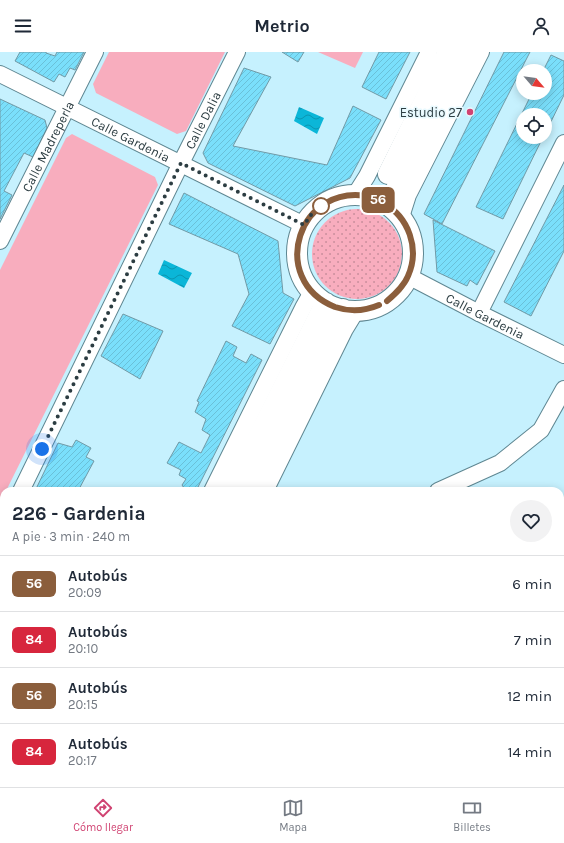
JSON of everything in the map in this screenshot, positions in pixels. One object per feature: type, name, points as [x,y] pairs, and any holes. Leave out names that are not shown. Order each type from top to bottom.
[{"type":"main road","points":[[380,204],[383,184],[448,52]]},
{"type":"main road","points":[[380,204],[395,191],[465,52]]},
{"type":"main road","points":[[340,196],[380,204],[408,230],[413,245],[412,261],[408,276],[399,290],[387,301],[372,308],[334,304],[302,277],[297,260],[298,242],[304,225],[313,212],[325,203],[340,196]]},
{"type":"main road","points":[[233,487],[319,315],[334,304]]},
{"type":"main road","points":[[251,487],[334,323],[334,304]]},
{"type":"street","name":"Calle Madreperla","points":[[0,241],[95,52]]},
{"type":"street","name":"Calle Dalia","points":[[23,487],[181,163],[237,52]]},
{"type":"street","points":[[429,52],[367,176],[380,204],[408,195],[481,52]]},
{"type":"street","name":"Calle Gardenia","points":[[0,74],[304,225]]},
{"type":"street","points":[[479,313],[564,143]]},
{"type":"street","name":"Calle Gardenia","points":[[408,276],[564,355]]},
{"type":"street","points":[[214,487],[303,308],[334,304],[345,329],[267,487]]},
{"type":"street","points":[[447,487],[500,463],[541,430],[564,389]]},
{"type":"shaded area","points":[[109,52],[225,52],[186,131],[177,134],[96,93],[93,84]]},
{"type":"shaded area","points":[[318,52],[363,52],[355,68]]},
{"type":"shaded area","points":[[72,134],[155,177],[158,185],[8,487],[0,487],[0,270],[66,138]]},
{"type":"shaded area","points":[[357,209],[374,212],[389,222],[399,237],[402,254],[399,271],[389,286],[374,296],[357,299],[340,296],[325,286],[315,271],[312,254],[315,237],[325,222],[340,212]]},
{"type":"water","points":[[299,107],[324,118],[317,134],[294,121]]},
{"type":"water","points":[[164,260],[192,273],[184,288],[158,274]]},
{"type":"building","points":[[20,52],[46,52],[55,56],[57,52],[84,52],[75,70],[70,68],[65,77],[59,74],[54,82],[15,61]]},
{"type":"building","points":[[282,52],[304,52],[298,62]]},
{"type":"building","points":[[379,52],[410,52],[386,99],[362,87]]},
{"type":"building","points":[[504,52],[530,52],[524,64],[516,64],[516,79],[442,224],[424,214]]},
{"type":"building","points":[[551,55],[564,61],[564,95],[552,120],[552,108],[525,108],[529,100],[552,100],[552,64],[546,64]]},
{"type":"building","points":[[244,68],[271,77],[233,146],[327,165],[353,106],[381,120],[350,178],[295,206],[208,163],[203,153]]},
{"type":"building","points":[[0,99],[45,120],[47,128],[33,157],[24,153],[4,191],[12,195],[0,219]]},
{"type":"building","points":[[516,126],[516,144],[540,144],[503,219],[476,207]]},
{"type":"building","points":[[564,185],[564,251],[531,316],[504,302]]},
{"type":"building","points":[[184,193],[278,241],[283,293],[294,299],[270,344],[232,326],[249,294],[238,254],[169,224]]},
{"type":"building","points":[[433,220],[495,251],[477,285],[470,280],[467,286],[437,272]]},
{"type":"building","points":[[123,314],[163,331],[140,379],[101,356]]},
{"type":"building","points":[[226,341],[237,347],[233,356],[246,363],[251,354],[262,360],[198,487],[183,487],[182,485],[186,479],[179,475],[181,470],[167,463],[179,442],[201,453],[210,435],[202,430],[206,419],[195,412],[199,402],[197,401]]},
{"type":"building","points":[[76,440],[91,448],[86,457],[94,461],[80,487],[37,487],[58,443],[72,447]]},
{"type":"bus line","name":"56","points":[[379,305],[356,311],[342,310],[326,303],[312,292],[302,277],[297,260],[298,242],[304,225],[313,212],[325,203],[340,196],[355,195],[374,198],[391,207],[401,217],[408,230],[413,245],[412,261],[408,276],[399,290],[387,301]]},
{"type":"place","name":"Estudio 27","points":[[470,112]]},
{"type":"route","points":[[42,449],[181,163],[304,225],[313,212],[325,203],[321,206]]}]
